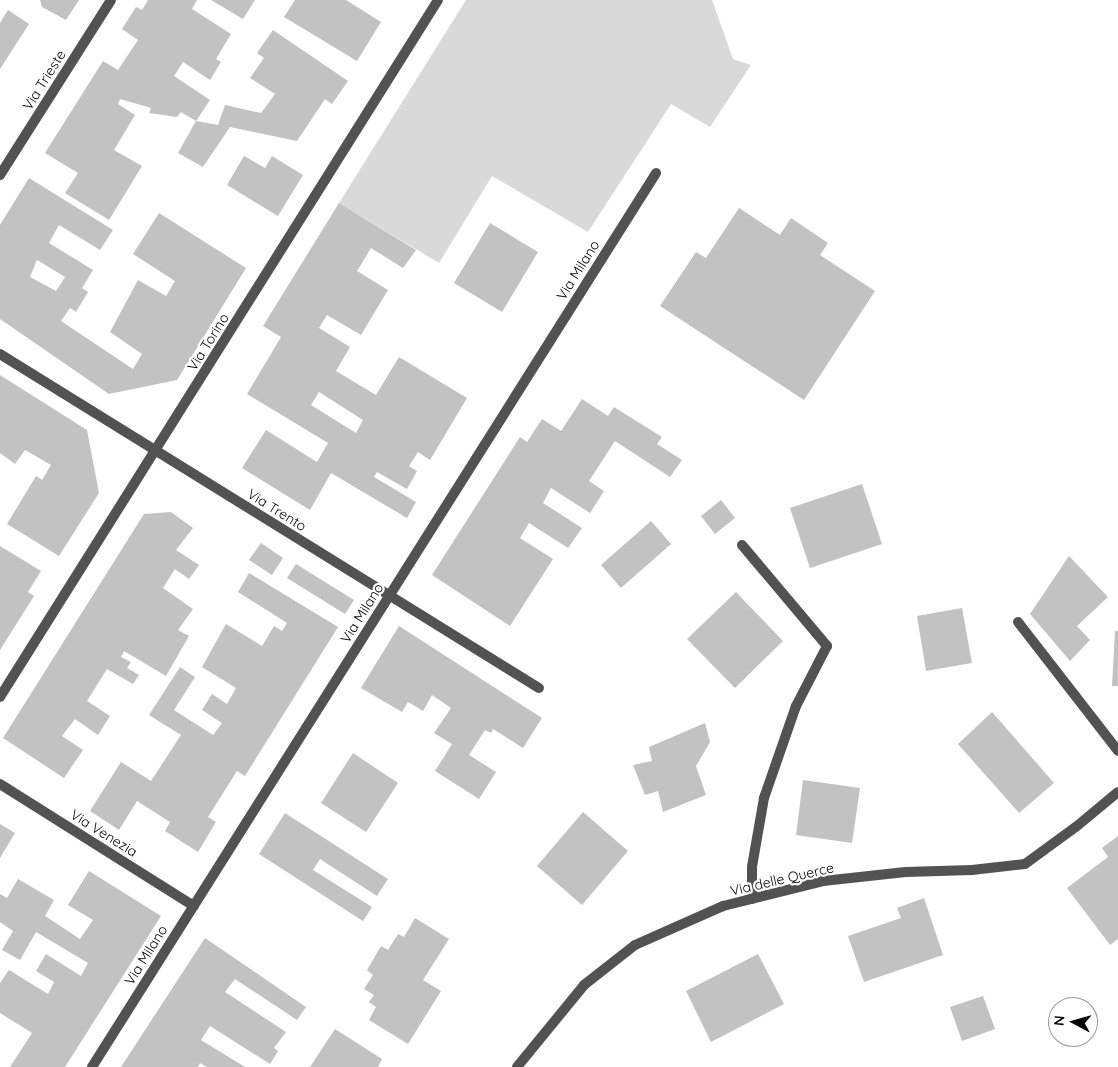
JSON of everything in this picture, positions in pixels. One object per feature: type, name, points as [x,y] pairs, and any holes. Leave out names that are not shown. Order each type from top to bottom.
[{"type":"street","name":"Via Trieste","points":[[0,175],[111,0]]},
{"type":"street","name":"Via Torino","points":[[0,697],[438,0]]},
{"type":"street","name":"Via Milano","points":[[92,1067],[656,174]]},
{"type":"street","name":"Via Trento","points":[[0,354],[539,688]]},
{"type":"street","points":[[742,545],[827,646],[796,706],[764,798],[752,867],[752,899]]},
{"type":"street","points":[[1018,622],[1118,752]]},
{"type":"street","name":"Via Venezia","points":[[0,784],[194,906]]},
{"type":"street","name":"Via delle Querce","points":[[517,1067],[584,985],[635,945],[724,906],[823,881],[906,872],[972,870],[1026,864],[1077,826],[1118,792]]},
{"type":"shaded area","points":[[466,0],[712,0],[733,59],[751,65],[710,127],[671,104],[588,232],[492,176],[439,263],[339,203]]},
{"type":"building","points":[[40,0],[79,0],[66,20],[42,7]]},
{"type":"building","points":[[148,0],[197,0],[192,9],[231,34],[216,59],[221,62],[210,80],[183,62],[174,76],[210,100],[196,121],[181,112],[177,117],[149,113],[151,108],[120,99],[118,104],[135,115],[114,150],[142,166],[109,220],[65,193],[78,173],[45,153],[103,61],[118,70],[138,40],[122,29],[136,7],[142,10]]},
{"type":"building","points":[[211,0],[255,0],[243,19]]},
{"type":"building","points":[[295,0],[346,0],[381,22],[357,61],[284,17]]},
{"type":"building","points":[[8,10],[29,24],[0,69],[0,23]]},
{"type":"building","points":[[273,30],[348,81],[332,104],[325,99],[297,141],[230,127],[203,167],[178,153],[196,121],[218,125],[225,105],[261,113],[275,94],[250,78],[264,58],[257,53]]},
{"type":"building","points":[[244,156],[265,168],[272,156],[303,175],[278,216],[227,185]]},
{"type":"building","points":[[29,178],[113,230],[100,250],[59,225],[49,243],[93,270],[82,288],[88,292],[76,312],[70,308],[61,321],[133,369],[142,354],[110,332],[138,280],[166,296],[175,281],[133,254],[159,213],[246,268],[177,380],[109,394],[0,319],[0,225]],"holes":[[[37,260],[65,277],[56,291],[30,277]]]},
{"type":"building","points":[[339,203],[416,250],[403,268],[371,248],[357,271],[388,290],[361,335],[327,315],[319,328],[350,347],[336,371],[376,395],[399,357],[467,398],[430,460],[418,452],[409,466],[417,471],[407,489],[377,472],[374,477],[416,502],[407,518],[331,473],[310,510],[242,468],[266,430],[317,462],[328,443],[247,394],[281,337],[263,326]],"holes":[[[319,392],[363,420],[356,433],[311,405]]]},
{"type":"building","points":[[739,208],[780,235],[791,218],[828,243],[820,255],[875,291],[804,400],[660,306],[696,252],[706,258]]},
{"type":"building","points":[[490,223],[538,252],[502,312],[454,283]]},
{"type":"building","points":[[0,375],[87,430],[99,493],[59,556],[7,524],[36,476],[42,480],[51,465],[25,450],[15,464],[0,453]]},
{"type":"building","points":[[582,399],[608,416],[614,407],[662,437],[657,444],[682,460],[670,477],[615,441],[589,481],[604,491],[590,513],[551,488],[543,503],[582,528],[568,548],[529,523],[520,538],[553,559],[510,626],[432,575],[520,437],[527,442],[542,419],[561,431]]},
{"type":"building","points":[[862,484],[882,544],[810,568],[790,508]]},
{"type":"building","points":[[721,500],[735,518],[715,534],[701,516]]},
{"type":"building","points":[[171,512],[193,528],[176,550],[199,565],[189,579],[175,569],[163,588],[193,609],[178,630],[189,636],[166,676],[124,651],[121,657],[131,662],[127,668],[139,675],[133,684],[107,669],[87,701],[110,716],[98,735],[75,719],[62,736],[83,750],[64,778],[3,738],[144,514]]},
{"type":"building","points":[[651,521],[671,544],[621,588],[601,565]]},
{"type":"building","points":[[261,543],[283,558],[272,575],[249,560]]},
{"type":"building","points":[[0,546],[41,571],[28,592],[34,596],[0,650]]},
{"type":"building","points":[[1069,556],[1108,597],[1077,626],[1090,640],[1070,661],[1030,614]]},
{"type":"building","points":[[296,564],[354,600],[345,614],[287,578]]},
{"type":"building","points":[[249,573],[338,627],[245,776],[237,771],[208,817],[216,822],[198,852],[165,831],[170,822],[137,801],[119,830],[90,811],[121,762],[151,781],[181,735],[149,715],[180,667],[195,677],[174,710],[213,735],[222,723],[202,710],[212,694],[227,704],[236,688],[202,667],[226,624],[262,646],[274,626],[282,631],[287,623],[238,592]]},
{"type":"building","points":[[736,592],[783,641],[735,688],[687,639]]},
{"type":"building","points":[[962,608],[972,663],[926,671],[917,616]]},
{"type":"building","points":[[399,626],[542,718],[523,748],[493,729],[491,733],[485,730],[469,755],[496,772],[479,799],[435,771],[452,744],[434,733],[451,708],[432,695],[423,711],[408,702],[402,712],[361,688]]},
{"type":"building","points":[[1115,631],[1118,631],[1118,686],[1112,686]]},
{"type":"building","points":[[992,712],[1054,783],[1019,813],[958,744]]},
{"type":"building","points":[[705,723],[710,742],[696,766],[706,795],[663,812],[658,791],[645,795],[633,765],[652,761],[649,747]]},
{"type":"building","points":[[353,753],[398,783],[366,832],[321,803]]},
{"type":"building","points":[[803,780],[860,788],[852,843],[796,835]]},
{"type":"building","points":[[583,812],[628,851],[582,905],[537,866]]},
{"type":"building","points":[[285,813],[388,879],[377,896],[320,859],[313,870],[372,907],[363,921],[259,854]]},
{"type":"building","points":[[0,824],[15,833],[0,858]]},
{"type":"building","points":[[1118,836],[1118,939],[1110,945],[1067,888],[1108,857],[1102,848]]},
{"type":"building","points":[[89,871],[161,916],[65,1067],[10,1067],[32,1033],[0,1013],[0,983],[9,970],[48,994],[54,982],[36,971],[46,954],[81,976],[88,963],[36,932],[20,960],[2,950],[13,931],[0,922],[0,894],[7,898],[18,879],[54,900],[45,916],[80,939],[93,920],[68,905]]},
{"type":"building","points":[[924,898],[943,955],[864,982],[848,936],[901,918],[897,908]]},
{"type":"building","points":[[415,918],[449,939],[423,980],[441,991],[408,1044],[369,1020],[376,1007],[369,1002],[374,995],[364,989],[373,975],[367,970],[381,946],[388,950],[398,934],[404,937]]},
{"type":"building","points":[[205,938],[306,1007],[297,1020],[235,979],[225,992],[286,1032],[274,1048],[278,1051],[270,1064],[210,1026],[201,1040],[245,1067],[207,1067],[200,1063],[198,1067],[121,1067]]},
{"type":"building","points":[[758,954],[784,1004],[711,1042],[686,991]]},
{"type":"building","points":[[983,996],[995,1029],[962,1041],[950,1007]]},
{"type":"building","points":[[335,1029],[382,1059],[378,1067],[310,1067]]}]
